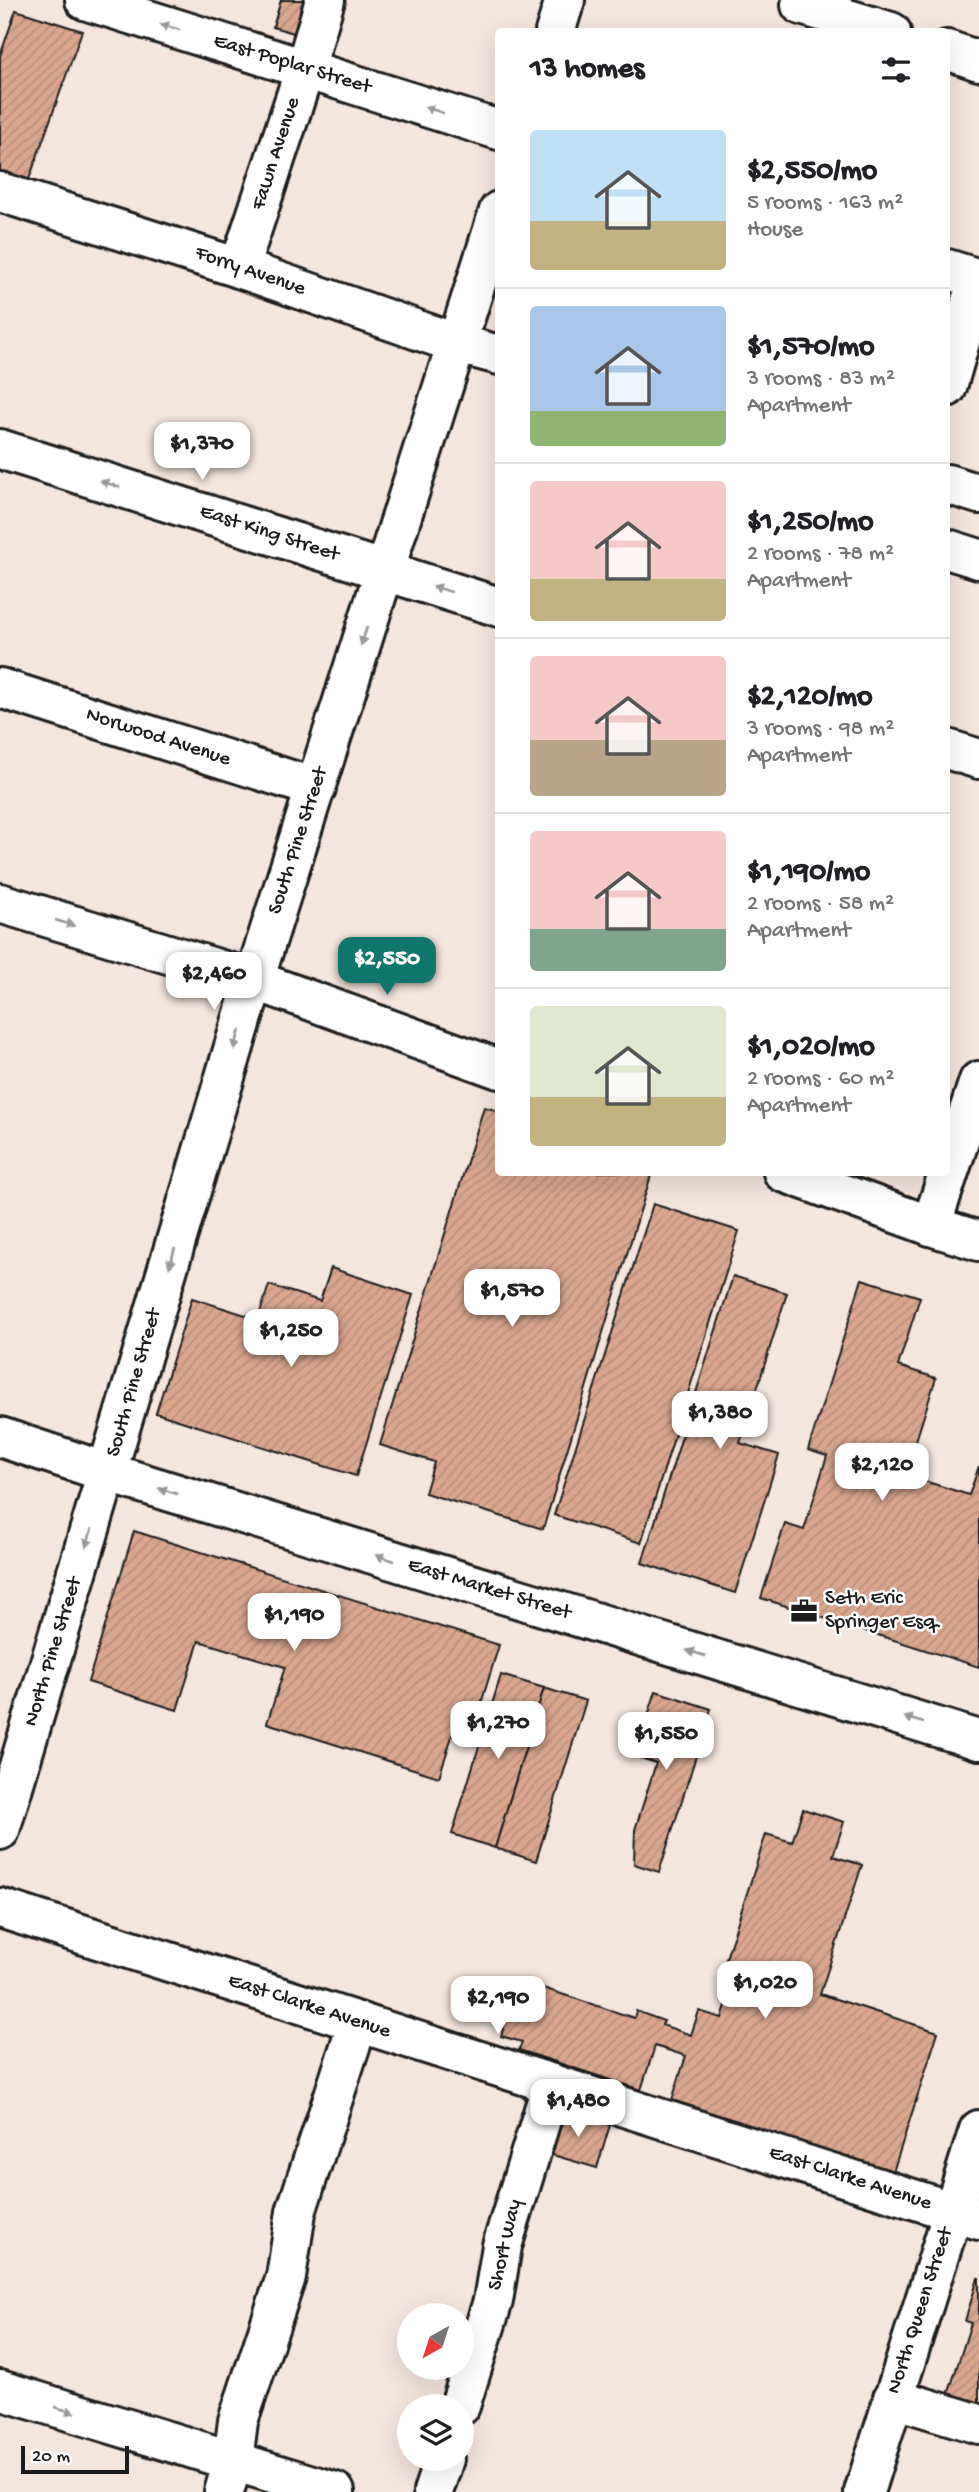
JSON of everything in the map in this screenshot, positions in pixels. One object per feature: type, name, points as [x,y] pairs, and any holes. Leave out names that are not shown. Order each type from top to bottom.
[{"type":"street","name":"East Poplar Street","points":[[85,0],[495,129]]},
{"type":"street","name":"Fawn Avenue","points":[[239,268],[325,0]]},
{"type":"street","points":[[556,28],[565,0]]},
{"type":"street","points":[[798,12],[872,28]]},
{"type":"street","points":[[950,51],[979,61]]},
{"type":"street","name":"Forry Avenue","points":[[0,192],[495,354]]},
{"type":"street","name":"South Pine Street","points":[[109,1473],[254,980],[495,224]]},
{"type":"street","points":[[950,271],[979,279],[950,377]]},
{"type":"street","name":"East King Street","points":[[0,449],[495,606]]},
{"type":"street","points":[[950,485],[979,494]]},
{"type":"street","points":[[950,550],[979,559]]},
{"type":"street","name":"Norwood Avenue","points":[[0,688],[316,788]]},
{"type":"street","points":[[950,750],[979,759]]},
{"type":"street","points":[[0,903],[254,980],[495,1068]]},
{"type":"street","points":[[950,1169],[979,1082]]},
{"type":"street","points":[[794,1176],[979,1241]]},
{"type":"street","points":[[931,1226],[948,1176]]},
{"type":"street","name":"East Market Street","points":[[0,1437],[109,1473],[979,1740]]},
{"type":"street","name":"North Pine Street","points":[[0,1830],[109,1473]]},
{"type":"street","name":"East Clarke Avenue","points":[[0,1908],[966,2216]]},
{"type":"street","points":[[229,2477],[238,2421],[286,2277],[296,2212],[358,2022]]},
{"type":"street","name":"Short Way","points":[[464,2394],[493,2301],[502,2246],[552,2084]]},
{"type":"street","name":"North Queen Street","points":[[864,2492],[893,2398],[966,2216],[979,2130]]},
{"type":"street","points":[[0,2390],[229,2477],[335,2492]]},
{"type":"street","points":[[893,2398],[979,2424]]},
{"type":"street","points":[[433,2492],[440,2471]]},
{"type":"building","points":[[281,0],[316,0],[304,36],[273,27]]},
{"type":"building","points":[[16,10],[82,31],[27,185],[0,177],[0,56]]},
{"type":"building","points":[[484,1107],[495,1110],[495,1176],[651,1176],[543,1529],[425,1493],[434,1462],[380,1445]]},
{"type":"building","points":[[653,1204],[739,1231],[641,1543],[554,1515]]},
{"type":"building","points":[[331,1268],[413,1295],[356,1476],[156,1413],[192,1298],[258,1319],[269,1285],[320,1301]]},
{"type":"building","points":[[733,1276],[787,1293],[740,1443],[779,1455],[735,1593],[642,1563]]},
{"type":"building","points":[[862,1279],[920,1297],[898,1366],[936,1378],[905,1475],[969,1495],[979,1466],[979,1667],[761,1598],[785,1524],[804,1530],[827,1456],[808,1450]]},
{"type":"building","points":[[134,1531],[499,1645],[480,1707],[454,1730],[439,1777],[267,1723],[285,1667],[199,1641],[177,1710],[88,1682]]},
{"type":"building","points":[[501,1675],[544,1688],[495,1848],[452,1834]]},
{"type":"building","points":[[544,1688],[586,1701],[536,1861],[495,1848]]},
{"type":"building","points":[[656,1691],[711,1709],[659,1872],[634,1864],[635,1830],[656,1763],[635,1756]]},
{"type":"building","points":[[803,1809],[844,1822],[833,1856],[862,1865],[820,1994],[938,2032],[893,2172],[672,2100],[686,2056],[655,2046],[641,2090],[519,2050],[522,2042],[501,2036],[517,1984],[535,1990],[537,1986],[634,2018],[636,2011],[664,2021],[662,2025],[691,2035],[699,2011],[722,2018],[736,1973],[723,1968],[766,1834],[792,1842]]},
{"type":"building","points":[[560,2109],[610,2125],[597,2168],[546,2153]]},
{"type":"building","points":[[978,2278],[979,2404],[948,2395],[971,2323],[965,2321]]},
{"type":"place","name":"Seth Eric Springer Esq.","points":[[804,1611]]}]
